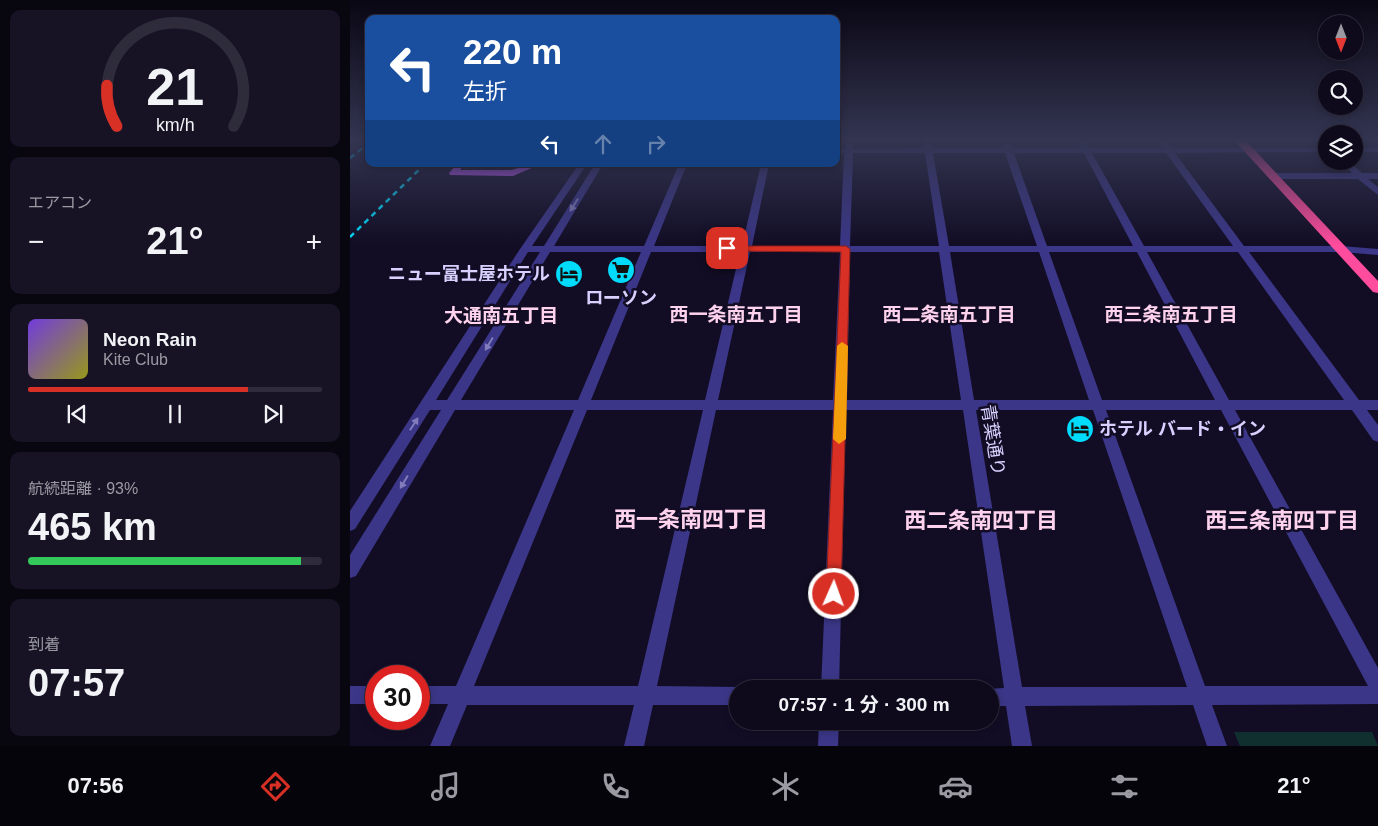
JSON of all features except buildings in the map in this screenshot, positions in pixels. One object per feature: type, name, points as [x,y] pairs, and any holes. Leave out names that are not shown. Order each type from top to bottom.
[{"type":"highway","points":[[1273,176],[1378,289]]},
{"type":"street","points":[[350,524],[525,249],[576,175]]},
{"type":"street","points":[[350,570],[592,175]]},
{"type":"street","points":[[440,746],[679,175]]},
{"type":"street","points":[[634,746],[763,175]]},
{"type":"street","points":[[830,680],[846,249],[845,175]]},
{"type":"street","name":"青葉通り","points":[[933,175],[1022,746]]},
{"type":"street","points":[[1017,175],[1217,746]]},
{"type":"street","points":[[1100,175],[1378,686]]},
{"type":"street","points":[[1186,175],[1378,436]]},
{"type":"street","points":[[1273,176],[1378,176]]},
{"type":"street","points":[[1360,176],[1378,192]]},
{"type":"street","points":[[525,249],[1340,249],[1378,252]]},
{"type":"street","points":[[426,405],[1378,404]]},
{"type":"street","points":[[350,695],[365,695]]},
{"type":"street","points":[[430,695],[729,696]]},
{"type":"street","points":[[999,697],[1200,698],[1378,695]]},
{"type":"street","points":[[828,746],[829,730]]},
{"type":"green space","points":[[1234,732],[1372,732],[1378,746],[1240,746]]},
{"type":"railway","points":[[350,237],[414,175]]},
{"type":"slow traffic","points":[[839,439],[842,346]]},
{"type":"place","name":"ローソン","points":[[621,270]]},
{"type":"place","name":"ニュー富士屋ホテル","points":[[569,274]]},
{"type":"place","name":"ホテル バード・イン","points":[[1080,429]]},
{"type":"district","name":"西一条南五丁目","points":[[736,314]]},
{"type":"district","name":"西二条南五丁目","points":[[949,314]]},
{"type":"district","name":"西三条南五丁目","points":[[1171,314]]},
{"type":"district","name":"大通南五丁目","points":[[501,315]]},
{"type":"district","name":"西一条南四丁目","points":[[691,519]]},
{"type":"district","name":"西二条南四丁目","points":[[981,520]]},
{"type":"district","name":"西三条南四丁目","points":[[1282,520]]},
{"type":"route","points":[[727,248],[846,249],[834,594]]}]
